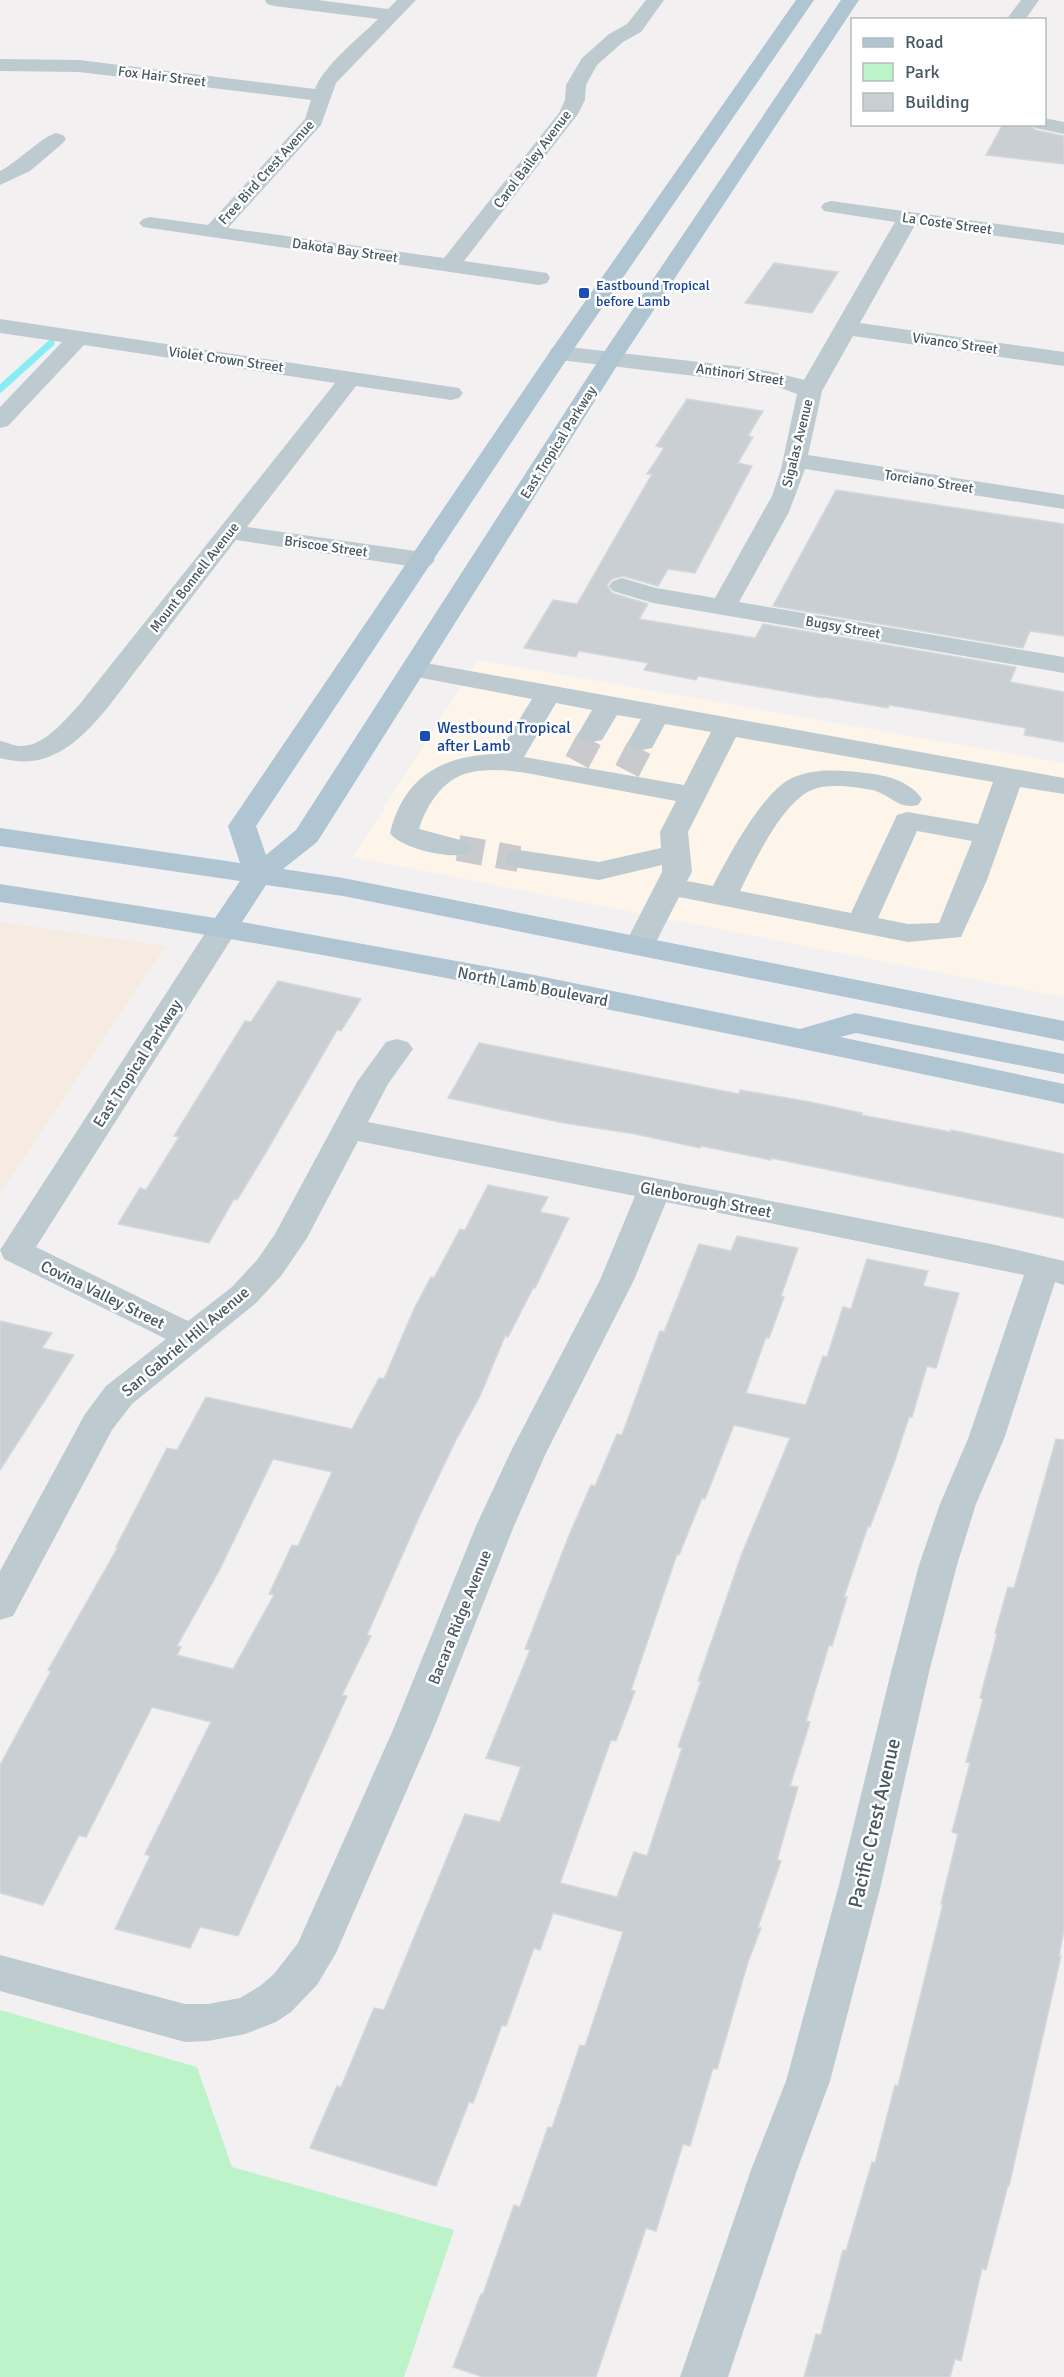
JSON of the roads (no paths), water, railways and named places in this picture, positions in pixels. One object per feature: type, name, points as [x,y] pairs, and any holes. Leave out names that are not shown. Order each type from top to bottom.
[{"type":"main road","points":[[258,875],[242,826],[560,353],[805,0]]},
{"type":"main road","name":"East Tropical Parkway","points":[[224,927],[258,875],[308,836],[609,361],[850,0]]},
{"type":"main road","points":[[0,837],[343,887],[1064,1031]]},
{"type":"main road","name":"North Lamb Boulevard","points":[[0,893],[224,927],[362,951],[1064,1094]]},
{"type":"main road","points":[[799,1039],[855,1023],[1064,1064]]},
{"type":"street","points":[[274,0],[392,15]]},
{"type":"street","name":"Free Bird Crest Avenue","points":[[213,232],[314,121],[327,82],[406,0]]},
{"type":"street","name":"Carol Bailey Avenue","points":[[450,265],[568,114],[575,100],[576,85],[589,62],[608,44],[634,28],[655,0]]},
{"type":"street","points":[[1016,18],[1030,0]]},
{"type":"street","name":"Fox Hair Street","points":[[0,65],[79,66],[323,96]]},
{"type":"street","points":[[1046,125],[1064,128]]},
{"type":"street","points":[[0,179],[23,167],[56,139]]},
{"type":"street","points":[[0,164],[23,167]]},
{"type":"street","name":"La Coste Street","points":[[831,207],[1064,239]]},
{"type":"street","name":"Sigalas Avenue","points":[[723,607],[786,491],[795,460],[802,411],[810,391],[908,218]]},
{"type":"street","name":"Dakota Bay Street","points":[[150,223],[539,278]]},
{"type":"street","name":"Violet Crown Street","points":[[0,326],[451,393]]},
{"type":"street","name":"Vivanco Street","points":[[846,328],[1064,359]]},
{"type":"street","points":[[0,421],[78,338]]},
{"type":"street","name":"Antinori Street","points":[[560,353],[609,361],[673,377],[783,393],[810,391]]},
{"type":"street","name":"Mount Bonnell Avenue","points":[[10,752],[36,752],[55,743],[75,725],[106,690],[351,377]]},
{"type":"street","name":"Torciano Street","points":[[795,460],[1064,502]]},
{"type":"street","name":"Briscoe Street","points":[[230,532],[422,560]]},
{"type":"street","name":"Bugsy Street","points":[[622,586],[653,595],[1064,665]]},
{"type":"street","points":[[415,669],[1064,786]]},
{"type":"street","points":[[507,762],[548,694]]},
{"type":"street","points":[[592,734],[609,705]]},
{"type":"street","points":[[642,742],[657,714]]},
{"type":"street","points":[[639,946],[677,872],[674,832],[727,727]]},
{"type":"street","points":[[458,848],[418,840],[404,832],[407,820],[428,787],[441,773],[475,763],[507,762],[574,768],[624,777],[692,795]]},
{"type":"street","points":[[670,886],[908,933],[950,931],[1009,777]]},
{"type":"street","points":[[723,896],[735,870],[782,800],[796,786],[817,781],[825,789],[834,791],[886,800],[908,799],[992,826]]},
{"type":"street","points":[[861,923],[907,821],[992,826]]},
{"type":"street","points":[[519,859],[599,872],[675,853]]},
{"type":"street","name":"East Tropical Parkway","points":[[16,1251],[224,927]]},
{"type":"street","name":"San Gabriel Hill Avenue","points":[[0,1606],[98,1423],[118,1395],[244,1295],[269,1268],[290,1238],[374,1082],[397,1049]]},
{"type":"street","name":"Glenborough Street","points":[[348,1129],[991,1255],[1053,1270]]},
{"type":"street","name":"Bacara Ridge Avenue","points":[[0,1973],[185,2023],[237,2020],[276,2000],[299,1978],[315,1953],[413,1730],[495,1526],[528,1453],[612,1289],[655,1189]]},
{"type":"street","name":"Covina Valley Street","points":[[16,1251],[191,1337]]},
{"type":"street","name":"Pacific Crest Avenue","points":[[704,2377],[774,2170],[808,2081],[844,1949],[938,1565],[958,1504],[1053,1270]]},
{"type":"waterway","points":[[0,389],[51,343]]},
{"type":"tunnel","points":[[577,762],[592,734]]},
{"type":"tunnel","points":[[627,771],[642,742]]},
{"type":"tunnel","points":[[458,848],[519,859]]},
{"type":"place","name":"Eastbound Tropical before Lamb","points":[[584,293]]},
{"type":"place","name":"Westbound Tropical after Lamb","points":[[425,736]]}]
